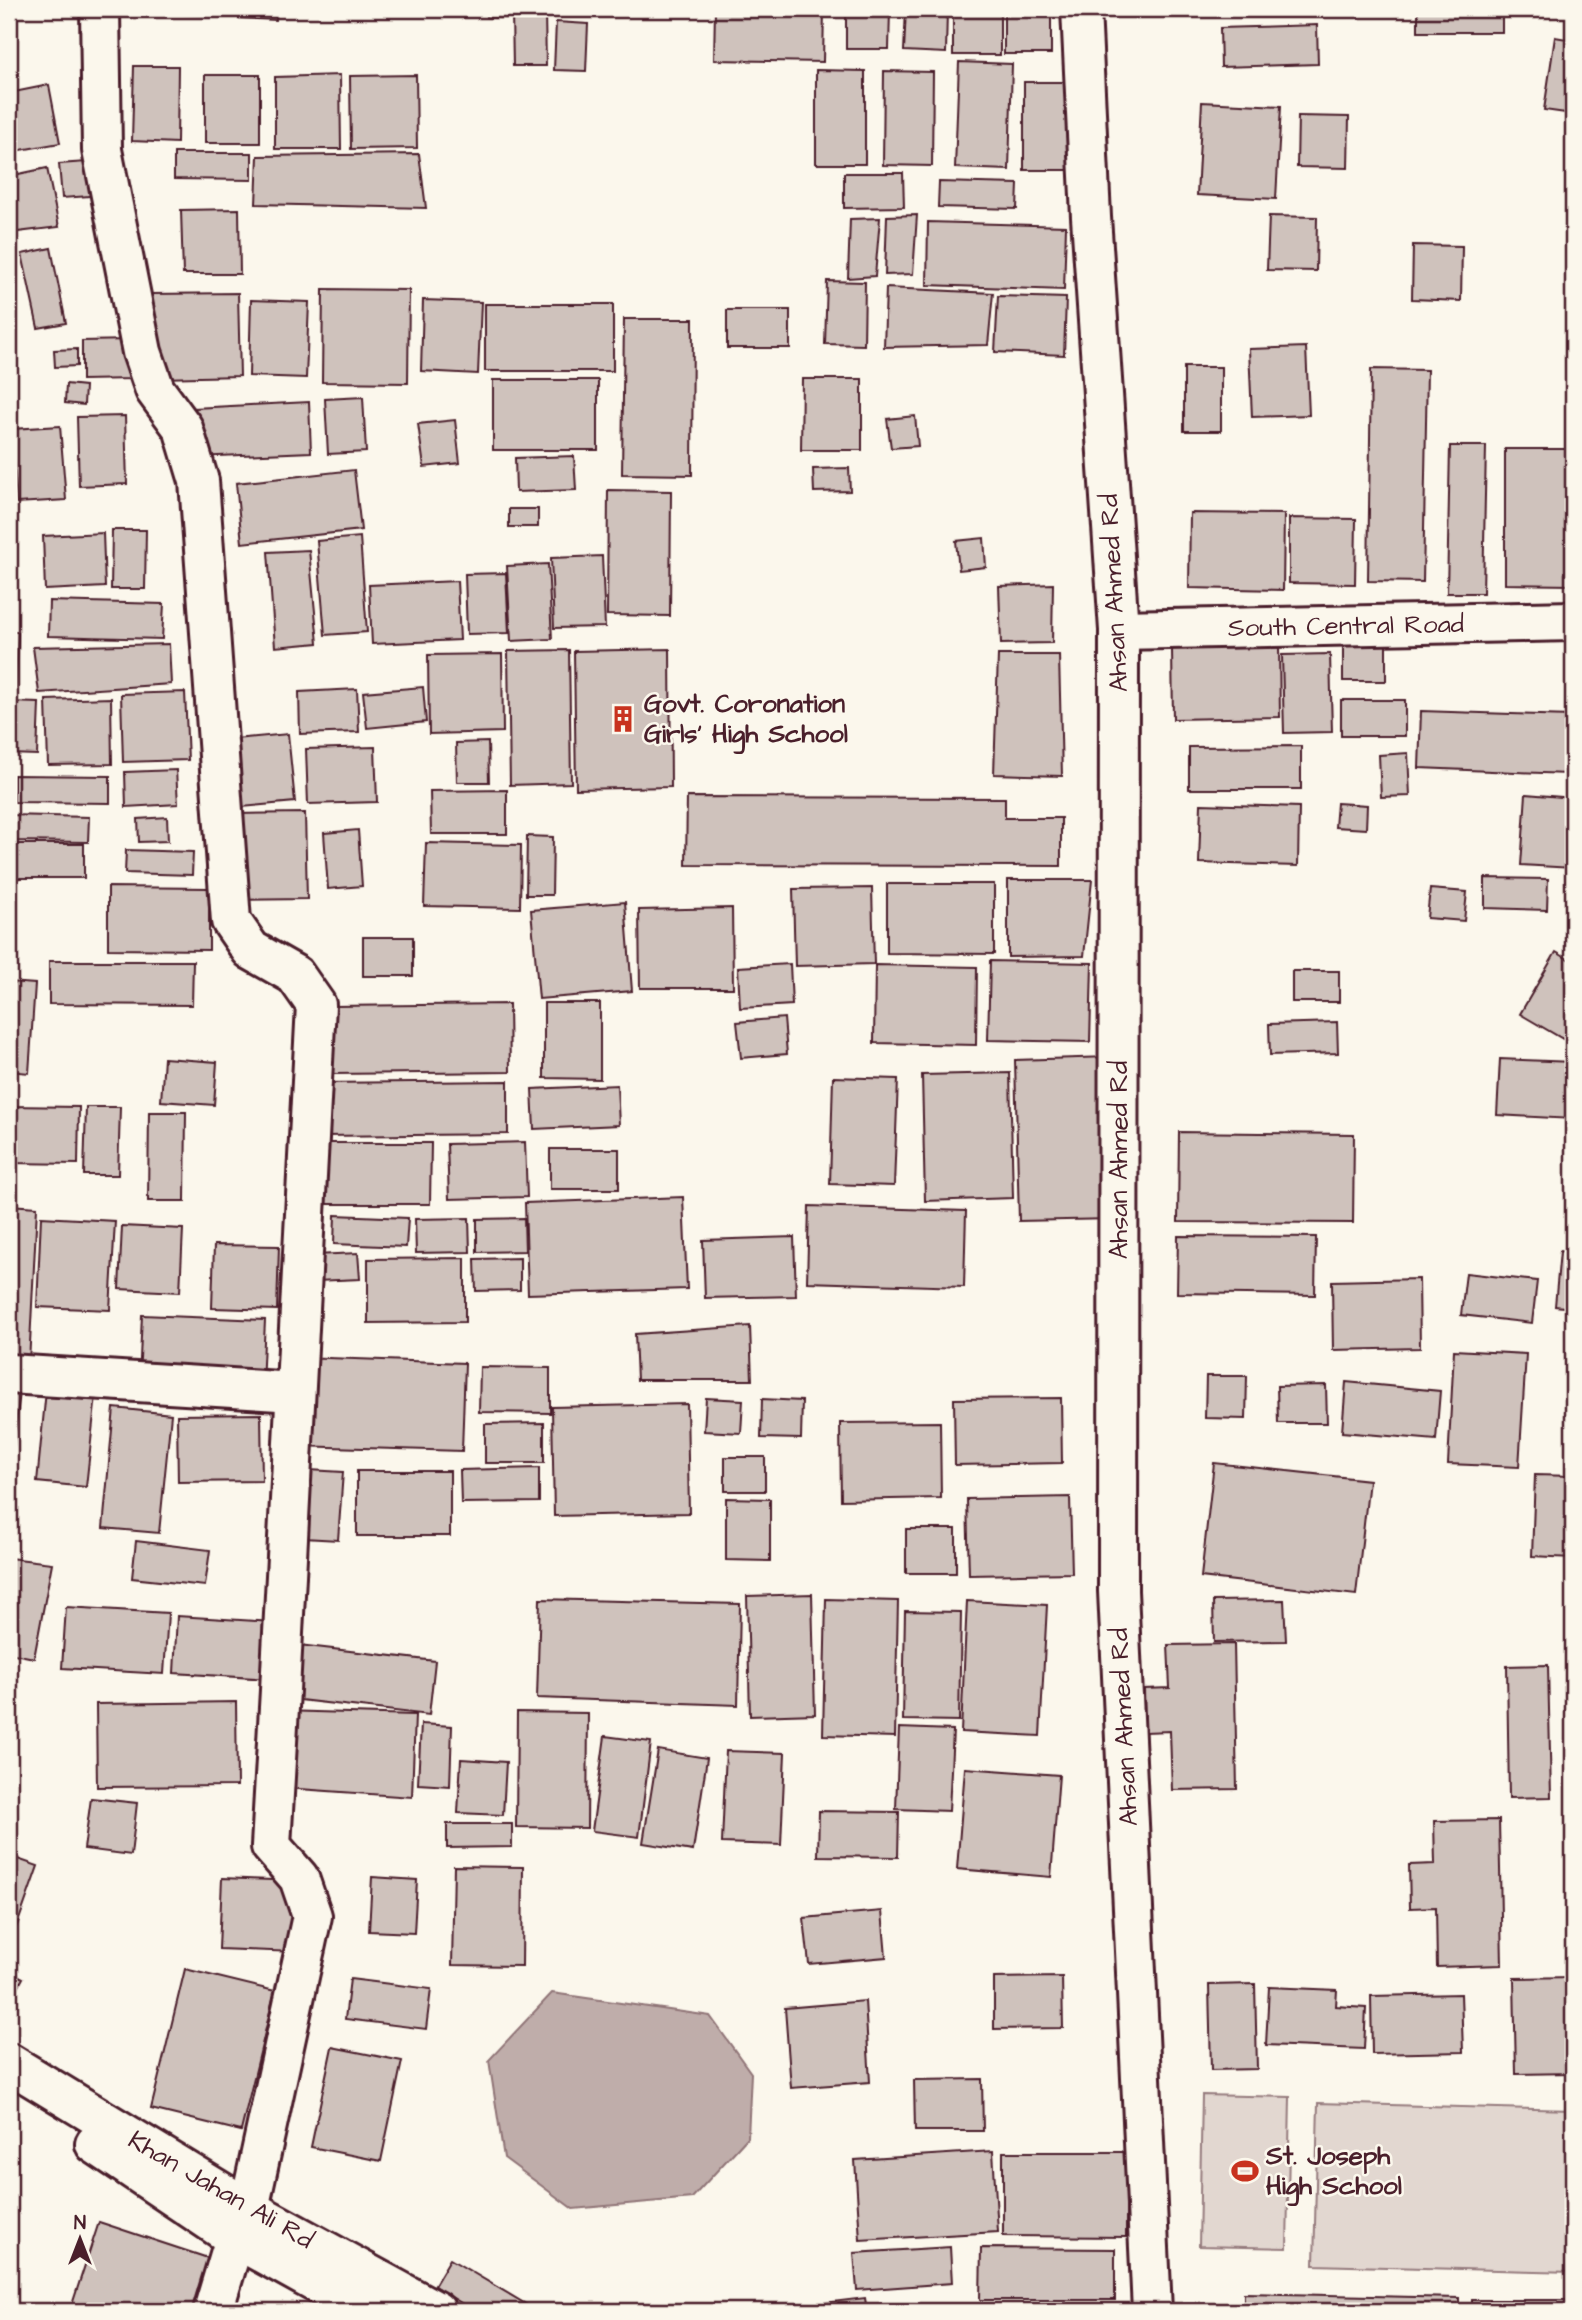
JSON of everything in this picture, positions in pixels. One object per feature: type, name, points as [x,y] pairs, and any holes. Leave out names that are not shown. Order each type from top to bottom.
[{"type":"main road","points":[[100,9],[102,150],[142,352],[155,390],[183,428],[199,481],[231,921],[251,950],[295,975],[316,1005],[271,1846],[299,1878],[312,1916],[242,2224],[213,2311]]},
{"type":"main road","name":"Ahsan Ahmed Rd","points":[[1081,9],[1091,217],[1119,630],[1118,1591],[1152,2311]]},
{"type":"main road","name":"South Central Road","points":[[1119,630],[1573,621]]},
{"type":"main road","points":[[9,1374],[295,1392]]},
{"type":"main road","name":"Khan Jahan Ali Rd","points":[[9,2063],[367,2311]]},
{"type":"main road","name":"Khan Jahan Ali Rd","points":[[9,2091],[242,2224],[436,2311]]},
{"type":"shaded area","points":[[552,1993],[710,2016],[751,2073],[748,2137],[692,2198],[573,2209],[504,2158],[489,2060]]},
{"type":"shaded area","name":"St. Joseph High School","points":[[1202,2095],[1290,2097],[1287,2248],[1199,2246]]},
{"type":"shaded area","name":"St. Joseph High School","points":[[1318,2103],[1573,2110],[1573,2272],[1314,2265]]},
{"type":"building","points":[[183,9],[225,9],[225,16],[183,14]]},
{"type":"building","points":[[240,9],[277,9],[276,20],[239,18]]},
{"type":"building","points":[[486,9],[507,9],[506,18],[486,17]]},
{"type":"building","points":[[715,9],[824,9],[823,62],[714,60]]},
{"type":"building","points":[[846,9],[890,9],[889,49],[846,49]]},
{"type":"building","points":[[906,9],[947,9],[946,53],[904,51]]},
{"type":"building","points":[[953,9],[1000,9],[1000,55],[953,55]]},
{"type":"building","points":[[1004,9],[1051,9],[1051,54],[1004,54]]},
{"type":"building","points":[[1418,9],[1502,9],[1502,32],[1418,32]]},
{"type":"building","points":[[545,12],[546,66],[513,66],[512,13]]},
{"type":"building","points":[[556,22],[588,24],[586,71],[554,70]]},
{"type":"building","points":[[1317,25],[1318,64],[1221,67],[1220,28]]},
{"type":"building","points":[[1555,37],[1573,40],[1573,114],[1544,110]]},
{"type":"building","points":[[959,62],[1012,64],[1009,170],[955,168]]},
{"type":"building","points":[[134,66],[178,66],[177,143],[132,141]]},
{"type":"building","points":[[816,70],[865,71],[865,164],[816,164]]},
{"type":"building","points":[[884,71],[933,72],[932,166],[883,165]]},
{"type":"building","points":[[205,75],[260,75],[260,143],[205,143]]},
{"type":"building","points":[[340,75],[341,149],[275,149],[275,77]]},
{"type":"building","points":[[416,75],[417,148],[351,149],[350,76]]},
{"type":"building","points":[[1024,82],[1076,82],[1076,170],[1024,170]]},
{"type":"building","points":[[49,85],[60,143],[9,152],[9,93]]},
{"type":"building","points":[[1202,102],[1281,106],[1276,199],[1197,195]]},
{"type":"building","points":[[1298,116],[1349,117],[1348,168],[1297,167]]},
{"type":"building","points":[[174,153],[252,153],[252,180],[174,179]]},
{"type":"building","points":[[419,154],[426,208],[256,204],[258,156]]},
{"type":"building","points":[[101,161],[104,195],[62,198],[59,164]]},
{"type":"building","points":[[47,168],[59,227],[9,233],[9,176]]},
{"type":"building","points":[[844,173],[903,173],[904,207],[844,208]]},
{"type":"building","points":[[939,182],[1018,184],[1017,209],[938,207]]},
{"type":"building","points":[[239,209],[240,274],[183,274],[181,210]]},
{"type":"building","points":[[917,215],[913,274],[885,275],[887,216]]},
{"type":"building","points":[[1269,216],[1317,217],[1316,271],[1267,270]]},
{"type":"building","points":[[880,218],[875,276],[848,278],[850,219]]},
{"type":"building","points":[[928,222],[1066,226],[1064,290],[927,285]]},
{"type":"building","points":[[1413,245],[1462,246],[1461,301],[1412,299]]},
{"type":"building","points":[[51,248],[66,323],[38,328],[22,254]]},
{"type":"building","points":[[827,281],[865,282],[864,345],[825,344]]},
{"type":"building","points":[[886,288],[993,293],[988,345],[884,347]]},
{"type":"building","points":[[323,289],[409,290],[408,383],[322,382]]},
{"type":"building","points":[[238,293],[240,376],[160,378],[152,294]]},
{"type":"building","points":[[998,296],[1066,298],[1064,355],[995,352]]},
{"type":"building","points":[[251,300],[309,302],[306,378],[249,376]]},
{"type":"building","points":[[423,300],[481,302],[478,374],[421,371]]},
{"type":"building","points":[[485,304],[613,304],[613,371],[485,371]]},
{"type":"building","points":[[727,310],[790,310],[790,348],[727,348]]},
{"type":"building","points":[[624,319],[693,319],[692,475],[622,474]]},
{"type":"building","points":[[131,340],[132,379],[82,380],[82,341]]},
{"type":"building","points":[[1306,347],[1309,415],[1252,417],[1249,349]]},
{"type":"building","points":[[77,349],[77,366],[55,367],[54,350]]},
{"type":"building","points":[[1184,367],[1221,367],[1221,431],[1184,431]]},
{"type":"building","points":[[1371,369],[1427,370],[1423,582],[1368,581]]},
{"type":"building","points":[[802,379],[862,379],[862,450],[801,450]]},
{"type":"building","points":[[493,380],[598,380],[598,450],[493,450]]},
{"type":"building","points":[[66,384],[85,386],[84,405],[65,403]]},
{"type":"building","points":[[363,397],[366,452],[328,454],[325,399]]},
{"type":"building","points":[[309,402],[311,452],[196,457],[194,408]]},
{"type":"building","points":[[125,416],[127,484],[79,486],[77,417]]},
{"type":"building","points":[[915,416],[918,446],[891,448],[887,419]]},
{"type":"building","points":[[455,420],[460,463],[424,467],[418,424]]},
{"type":"building","points":[[60,426],[66,500],[17,503],[12,429]]},
{"type":"building","points":[[1450,446],[1486,446],[1483,593],[1447,593]]},
{"type":"building","points":[[1505,449],[1573,449],[1573,585],[1505,584]]},
{"type":"building","points":[[574,456],[576,490],[516,492],[515,458]]},
{"type":"building","points":[[849,468],[850,491],[814,492],[813,469]]},
{"type":"building","points":[[354,470],[361,530],[242,543],[236,483]]},
{"type":"building","points":[[608,490],[671,491],[670,616],[607,615]]},
{"type":"building","points":[[509,509],[538,509],[538,527],[509,527]]},
{"type":"building","points":[[1190,513],[1284,514],[1283,590],[1189,588]]},
{"type":"building","points":[[1289,518],[1356,519],[1355,584],[1289,583]]},
{"type":"building","points":[[112,530],[146,530],[145,589],[111,589]]},
{"type":"building","points":[[103,533],[105,587],[45,590],[43,536]]},
{"type":"building","points":[[360,537],[367,632],[325,635],[317,541]]},
{"type":"building","points":[[984,538],[986,567],[959,570],[956,541]]},
{"type":"building","points":[[309,550],[318,643],[275,647],[268,552]]},
{"type":"building","points":[[602,556],[605,627],[554,628],[551,558]]},
{"type":"building","points":[[548,564],[552,639],[511,641],[507,566]]},
{"type":"building","points":[[506,573],[509,633],[467,634],[465,574]]},
{"type":"building","points":[[457,581],[460,640],[372,644],[369,585]]},
{"type":"building","points":[[1053,584],[1052,643],[1001,644],[999,586]]},
{"type":"building","points":[[49,601],[164,604],[162,639],[48,636]]},
{"type":"building","points":[[9,632],[18,632],[16,689],[9,689]]},
{"type":"building","points":[[169,644],[171,684],[39,693],[33,647]]},
{"type":"building","points":[[1343,645],[1386,645],[1386,681],[1343,681]]},
{"type":"building","points":[[1279,647],[1280,717],[1173,719],[1172,649]]},
{"type":"building","name":"Govt. Coronation Girls' High School","points":[[670,649],[671,787],[576,789],[574,651]]},
{"type":"building","points":[[569,650],[571,783],[510,785],[508,651]]},
{"type":"building","points":[[502,654],[503,732],[429,734],[428,655]]},
{"type":"building","points":[[1330,654],[1332,732],[1284,733],[1282,655]]},
{"type":"building","points":[[998,655],[1059,655],[1062,776],[994,774]]},
{"type":"building","points":[[423,687],[426,722],[367,728],[363,692]]},
{"type":"building","points":[[357,689],[359,732],[300,734],[299,692]]},
{"type":"building","points":[[185,692],[188,760],[123,762],[121,694]]},
{"type":"building","points":[[111,698],[112,764],[48,765],[46,700]]},
{"type":"building","points":[[1341,700],[1405,700],[1405,736],[1341,736]]},
{"type":"building","points":[[9,702],[39,703],[37,755],[9,754]]},
{"type":"building","points":[[1421,711],[1571,716],[1568,774],[1419,768]]},
{"type":"building","points":[[288,734],[295,802],[231,808],[224,740]]},
{"type":"building","points":[[488,742],[489,782],[457,782],[456,743]]},
{"type":"building","points":[[1301,746],[1301,789],[1189,789],[1189,747]]},
{"type":"building","points":[[375,747],[377,802],[308,804],[306,749]]},
{"type":"building","points":[[1408,753],[1410,796],[1381,797],[1379,755]]},
{"type":"building","points":[[176,770],[178,804],[126,807],[125,772]]},
{"type":"building","points":[[14,775],[110,776],[110,803],[14,802]]},
{"type":"building","points":[[507,790],[507,834],[431,834],[430,791]]},
{"type":"building","points":[[1526,794],[1573,798],[1573,868],[1521,865]]},
{"type":"building","points":[[687,797],[1005,798],[1005,818],[1061,818],[1061,866],[686,865]]},
{"type":"building","points":[[1337,803],[1367,805],[1366,829],[1335,827]]},
{"type":"building","points":[[1201,804],[1299,807],[1298,866],[1199,863]]},
{"type":"building","points":[[305,813],[307,899],[237,900],[236,814]]},
{"type":"building","points":[[9,815],[89,817],[88,842],[9,841]]},
{"type":"building","points":[[167,817],[168,841],[139,842],[138,819]]},
{"type":"building","points":[[358,830],[362,886],[328,889],[324,833]]},
{"type":"building","points":[[527,836],[553,837],[552,895],[526,895]]},
{"type":"building","points":[[426,843],[521,845],[520,908],[424,906]]},
{"type":"building","points":[[9,844],[84,844],[84,878],[9,878]]},
{"type":"building","points":[[126,850],[193,852],[192,875],[125,873]]},
{"type":"building","points":[[1485,878],[1548,879],[1547,910],[1485,908]]},
{"type":"building","points":[[1008,880],[1092,880],[1084,956],[1008,957]]},
{"type":"building","points":[[887,884],[994,884],[994,954],[887,953]]},
{"type":"building","points":[[108,887],[209,888],[209,950],[108,949]]},
{"type":"building","points":[[872,888],[874,964],[795,966],[793,889]]},
{"type":"building","points":[[1430,889],[1467,892],[1464,921],[1427,918]]},
{"type":"building","points":[[625,902],[632,991],[539,999],[531,910]]},
{"type":"building","points":[[732,908],[733,988],[640,988],[639,910]]},
{"type":"building","points":[[363,937],[413,937],[413,976],[363,976]]},
{"type":"building","points":[[1556,952],[1573,962],[1573,1020],[1563,1039],[1520,1014]]},
{"type":"building","points":[[49,961],[193,961],[192,1005],[49,1004]]},
{"type":"building","points":[[990,961],[1092,963],[1090,1042],[988,1040]]},
{"type":"building","points":[[790,964],[792,1005],[740,1008],[738,967]]},
{"type":"building","points":[[875,965],[977,967],[976,1045],[874,1043]]},
{"type":"building","points":[[1292,971],[1339,971],[1339,1002],[1292,1002]]},
{"type":"building","points":[[9,982],[35,984],[29,1073],[9,1071]]},
{"type":"building","points":[[544,1003],[600,1003],[600,1079],[544,1078]]},
{"type":"building","points":[[509,1004],[510,1072],[333,1074],[333,1006]]},
{"type":"building","points":[[784,1018],[787,1054],[741,1058],[737,1022]]},
{"type":"building","points":[[1337,1022],[1338,1053],[1270,1055],[1269,1024]]},
{"type":"building","points":[[1109,1057],[1113,1219],[1019,1221],[1015,1060]]},
{"type":"building","points":[[164,1058],[217,1062],[214,1105],[161,1101]]},
{"type":"building","points":[[1500,1059],[1573,1062],[1573,1119],[1497,1115]]},
{"type":"building","points":[[1010,1073],[1013,1198],[925,1201],[922,1075]]},
{"type":"building","points":[[833,1077],[898,1079],[894,1186],[830,1184]]},
{"type":"building","points":[[508,1081],[508,1134],[321,1136],[321,1083]]},
{"type":"building","points":[[617,1085],[619,1125],[534,1129],[532,1089]]},
{"type":"building","points":[[9,1106],[79,1107],[78,1164],[9,1163]]},
{"type":"building","points":[[86,1107],[120,1107],[118,1175],[84,1175]]},
{"type":"building","points":[[149,1112],[186,1112],[185,1201],[148,1201]]},
{"type":"building","points":[[1179,1132],[1354,1134],[1353,1223],[1178,1222]]},
{"type":"building","points":[[525,1142],[527,1197],[449,1199],[447,1144]]},
{"type":"building","points":[[321,1143],[431,1143],[430,1204],[321,1204]]},
{"type":"building","points":[[550,1149],[619,1149],[619,1189],[550,1189]]},
{"type":"building","points":[[683,1197],[687,1289],[528,1294],[525,1203]]},
{"type":"building","points":[[9,1205],[37,1207],[29,1363],[9,1363]]},
{"type":"building","points":[[809,1206],[966,1211],[964,1287],[807,1282]]},
{"type":"building","points":[[335,1215],[408,1218],[406,1247],[334,1244]]},
{"type":"building","points":[[41,1217],[115,1221],[110,1310],[37,1307]]},
{"type":"building","points":[[469,1218],[470,1252],[416,1253],[415,1219]]},
{"type":"building","points":[[524,1218],[525,1251],[477,1252],[477,1219]]},
{"type":"building","points":[[122,1226],[183,1229],[180,1292],[119,1289]]},
{"type":"building","points":[[1178,1236],[1316,1237],[1315,1295],[1177,1293]]},
{"type":"building","points":[[794,1237],[796,1296],[705,1298],[703,1240]]},
{"type":"building","points":[[214,1245],[279,1246],[277,1310],[212,1308]]},
{"type":"building","points":[[1560,1251],[1573,1253],[1573,1308],[1555,1306]]},
{"type":"building","points":[[358,1253],[360,1279],[316,1281],[315,1255]]},
{"type":"building","points":[[465,1258],[465,1322],[368,1323],[368,1259]]},
{"type":"building","points":[[520,1258],[520,1290],[476,1291],[475,1259]]},
{"type":"building","points":[[1466,1273],[1537,1281],[1532,1323],[1461,1315]]},
{"type":"building","points":[[1419,1279],[1420,1348],[1333,1350],[1332,1281]]},
{"type":"building","points":[[142,1315],[265,1320],[262,1385],[139,1380]]},
{"type":"building","points":[[750,1326],[752,1380],[637,1380],[635,1334]]},
{"type":"building","points":[[1454,1350],[1526,1354],[1519,1467],[1448,1464]]},
{"type":"building","points":[[300,1357],[465,1363],[462,1451],[297,1446]]},
{"type":"building","points":[[480,1367],[550,1368],[550,1413],[479,1412]]},
{"type":"building","points":[[1206,1376],[1247,1376],[1246,1419],[1205,1418]]},
{"type":"building","points":[[47,1380],[97,1386],[86,1487],[37,1482]]},
{"type":"building","points":[[9,1382],[21,1384],[11,1464],[9,1464]]},
{"type":"building","points":[[1346,1382],[1440,1391],[1436,1440],[1342,1432]]},
{"type":"building","points":[[1326,1385],[1327,1423],[1278,1423],[1277,1386]]},
{"type":"building","points":[[706,1398],[743,1400],[741,1433],[704,1431]]},
{"type":"building","points":[[1061,1398],[1062,1463],[955,1465],[954,1399]]},
{"type":"building","points":[[762,1399],[802,1401],[801,1439],[761,1438]]},
{"type":"building","points":[[687,1404],[689,1513],[554,1516],[552,1407]]},
{"type":"building","points":[[114,1408],[171,1414],[159,1533],[103,1528]]},
{"type":"building","points":[[261,1414],[262,1481],[178,1482],[177,1415]]},
{"type":"building","points":[[940,1422],[941,1498],[841,1500],[840,1423]]},
{"type":"building","points":[[544,1423],[544,1463],[485,1463],[485,1424]]},
{"type":"building","points":[[725,1457],[765,1457],[765,1491],[725,1491]]},
{"type":"building","points":[[1214,1463],[1369,1480],[1356,1595],[1201,1577]]},
{"type":"building","points":[[539,1468],[539,1502],[461,1503],[460,1470]]},
{"type":"building","points":[[309,1470],[343,1472],[338,1540],[304,1538]]},
{"type":"building","points":[[357,1471],[450,1471],[450,1536],[357,1536]]},
{"type":"building","points":[[1535,1475],[1573,1476],[1573,1558],[1532,1556]]},
{"type":"building","points":[[1070,1497],[1072,1573],[969,1575],[967,1499]]},
{"type":"building","points":[[726,1498],[770,1499],[770,1561],[726,1560]]},
{"type":"building","points":[[906,1529],[956,1529],[956,1573],[906,1573]]},
{"type":"building","points":[[136,1541],[210,1550],[205,1586],[132,1578]]},
{"type":"building","points":[[9,1558],[52,1563],[34,1658],[9,1653]]},
{"type":"building","points":[[812,1594],[815,1714],[750,1716],[747,1596]]},
{"type":"building","points":[[540,1599],[740,1604],[738,1705],[537,1698]]},
{"type":"building","points":[[826,1599],[898,1601],[895,1737],[823,1735]]},
{"type":"building","points":[[1284,1600],[1286,1641],[1214,1642],[1213,1601]]},
{"type":"building","points":[[967,1601],[1047,1605],[1040,1736],[961,1732]]},
{"type":"building","points":[[66,1607],[168,1613],[164,1674],[62,1668]]},
{"type":"building","points":[[905,1611],[961,1612],[959,1721],[903,1720]]},
{"type":"building","points":[[177,1616],[273,1622],[270,1679],[174,1673]]},
{"type":"building","points":[[290,1644],[435,1661],[429,1715],[283,1698]]},
{"type":"building","points":[[1234,1644],[1237,1789],[1172,1790],[1170,1731],[1145,1732],[1144,1689],[1170,1688],[1168,1645]]},
{"type":"building","points":[[1548,1665],[1551,1797],[1509,1798],[1507,1666]]},
{"type":"building","points":[[236,1702],[237,1786],[97,1787],[96,1704]]},
{"type":"building","points":[[282,1711],[415,1715],[412,1797],[285,1788]]},
{"type":"building","points":[[517,1712],[588,1713],[587,1828],[516,1827]]},
{"type":"building","points":[[421,1724],[452,1726],[450,1786],[418,1784]]},
{"type":"building","points":[[899,1728],[953,1730],[949,1811],[896,1809]]},
{"type":"building","points":[[605,1736],[651,1742],[639,1837],[592,1831]]},
{"type":"building","points":[[658,1750],[707,1758],[693,1851],[643,1843]]},
{"type":"building","points":[[726,1751],[785,1753],[781,1845],[722,1843]]},
{"type":"building","points":[[461,1759],[506,1762],[503,1815],[458,1813]]},
{"type":"building","points":[[965,1768],[1059,1775],[1051,1877],[957,1869]]},
{"type":"building","points":[[91,1798],[137,1803],[131,1855],[84,1849]]},
{"type":"building","points":[[819,1811],[899,1812],[898,1857],[818,1856]]},
{"type":"building","points":[[1499,1820],[1502,1965],[1437,1967],[1436,1907],[1410,1908],[1409,1865],[1435,1864],[1434,1821]]},
{"type":"building","points":[[447,1824],[512,1824],[512,1847],[447,1848]]},
{"type":"building","points":[[9,1856],[38,1866],[9,1948]]},
{"type":"building","points":[[454,1866],[523,1867],[522,1966],[452,1965]]},
{"type":"building","points":[[372,1877],[417,1880],[414,1933],[369,1931]]},
{"type":"building","points":[[222,1878],[298,1881],[295,1952],[219,1949]]},
{"type":"building","points":[[882,1911],[886,1957],[809,1964],[804,1918]]},
{"type":"building","points":[[185,1969],[275,1991],[241,2131],[151,2109]]},
{"type":"building","points":[[9,1971],[23,1978],[9,2004]]},
{"type":"building","points":[[1062,1977],[1063,2028],[994,2029],[994,1978]]},
{"type":"building","points":[[1573,1977],[1573,2073],[1516,2074],[1514,1978]]},
{"type":"building","points":[[350,1979],[431,1989],[426,2029],[345,2019]]},
{"type":"building","points":[[1255,1984],[1257,2069],[1211,2070],[1209,1985]]},
{"type":"building","points":[[1269,1987],[1337,1990],[1336,2006],[1366,2008],[1364,2049],[1266,2045]]},
{"type":"building","points":[[1461,1994],[1463,2052],[1372,2054],[1371,1996]]},
{"type":"building","points":[[865,2001],[870,2082],[791,2088],[785,2008]]},
{"type":"building","points":[[332,2047],[402,2061],[381,2161],[311,2147]]},
{"type":"building","points":[[982,2079],[983,2131],[915,2131],[914,2080]]},
{"type":"building","points":[[993,2151],[998,2232],[860,2240],[855,2160]]},
{"type":"building","points":[[1003,2152],[1126,2152],[1126,2237],[1003,2236]]},
{"type":"building","points":[[99,2222],[223,2263],[207,2311],[70,2311]]},
{"type":"building","points":[[950,2247],[952,2283],[857,2290],[854,2253]]},
{"type":"building","points":[[981,2248],[1115,2249],[1115,2300],[980,2300]]},
{"type":"building","points":[[450,2259],[529,2306],[526,2311],[474,2311],[434,2286]]},
{"type":"building","points":[[1244,2293],[1459,2298],[1459,2311],[1244,2311]]},
{"type":"building","points":[[865,2298],[867,2311],[824,2311],[823,2303]]},
{"type":"building","points":[[1472,2300],[1573,2300],[1573,2311],[1472,2311]]},
{"type":"place","name":"Govt. Coronation Girls' High School","points":[[623,719]]},
{"type":"place","name":"St. Joseph High School","points":[[1245,2171]]}]
